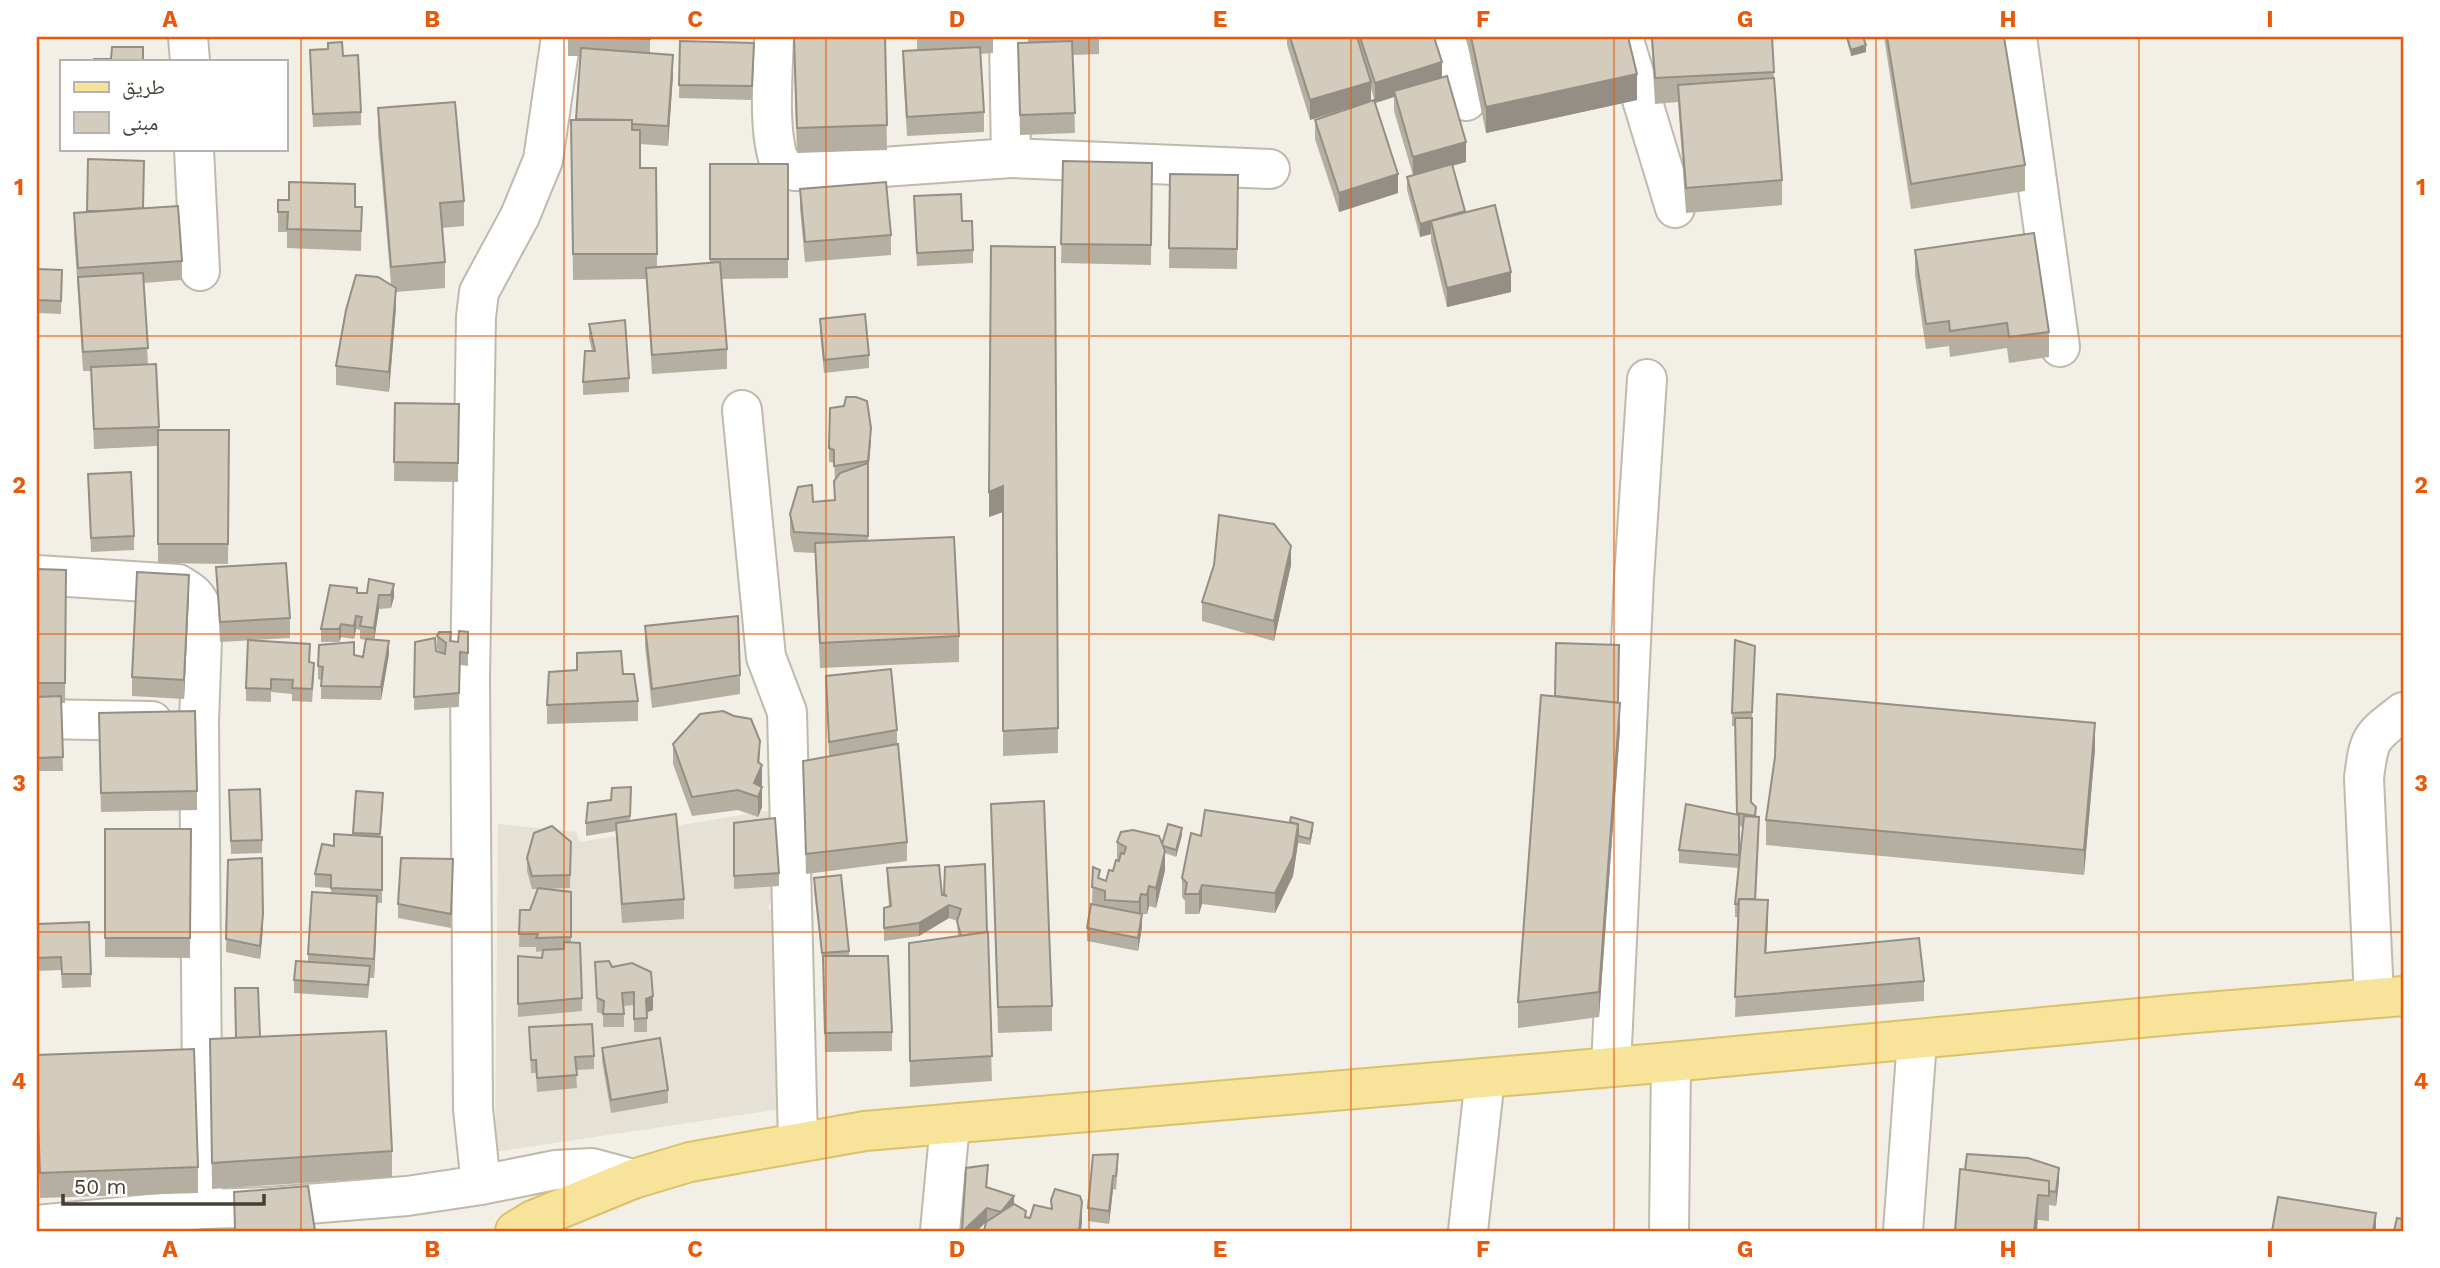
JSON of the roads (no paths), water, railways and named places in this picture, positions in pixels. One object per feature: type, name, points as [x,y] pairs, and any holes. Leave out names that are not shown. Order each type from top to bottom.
[{"type":"main road","points":[[515,1231],[533,1220],[633,1179],[690,1162],[865,1131],[2389,997]]},
{"type":"street","points":[[188,37],[190,60]]},
{"type":"street","points":[[481,1185],[473,1109],[470,692],[477,317],[479,292],[520,216],[543,160],[561,37]]},
{"type":"street","points":[[774,37],[773,113],[776,155],[781,166],[795,171],[1011,158],[1270,169]]},
{"type":"street","points":[[1009,37],[1011,158]]},
{"type":"street","points":[[1445,37],[1466,101]]},
{"type":"street","points":[[1623,37],[1675,208]]},
{"type":"street","points":[[2017,37],[2060,347]]},
{"type":"street","points":[[194,150],[200,271]]},
{"type":"street","points":[[1611,1067],[1634,578],[1647,379]]},
{"type":"street","points":[[742,410],[766,657],[787,712],[798,1141]]},
{"type":"street","points":[[37,575],[178,584],[193,592],[203,612],[199,721],[202,1209]]},
{"type":"street","points":[[2389,997],[2365,767],[2368,746],[2378,730],[2403,712]]},
{"type":"street","points":[[37,719],[199,721]]},
{"type":"street","points":[[1903,1231],[1917,1040]]},
{"type":"street","points":[[1669,1231],[1671,1062]]},
{"type":"street","points":[[1468,1231],[1485,1078]]},
{"type":"street","points":[[940,1231],[950,1124]]},
{"type":"street","points":[[37,1225],[202,1209],[270,1207],[407,1196],[555,1170],[592,1168],[633,1179]]}]
